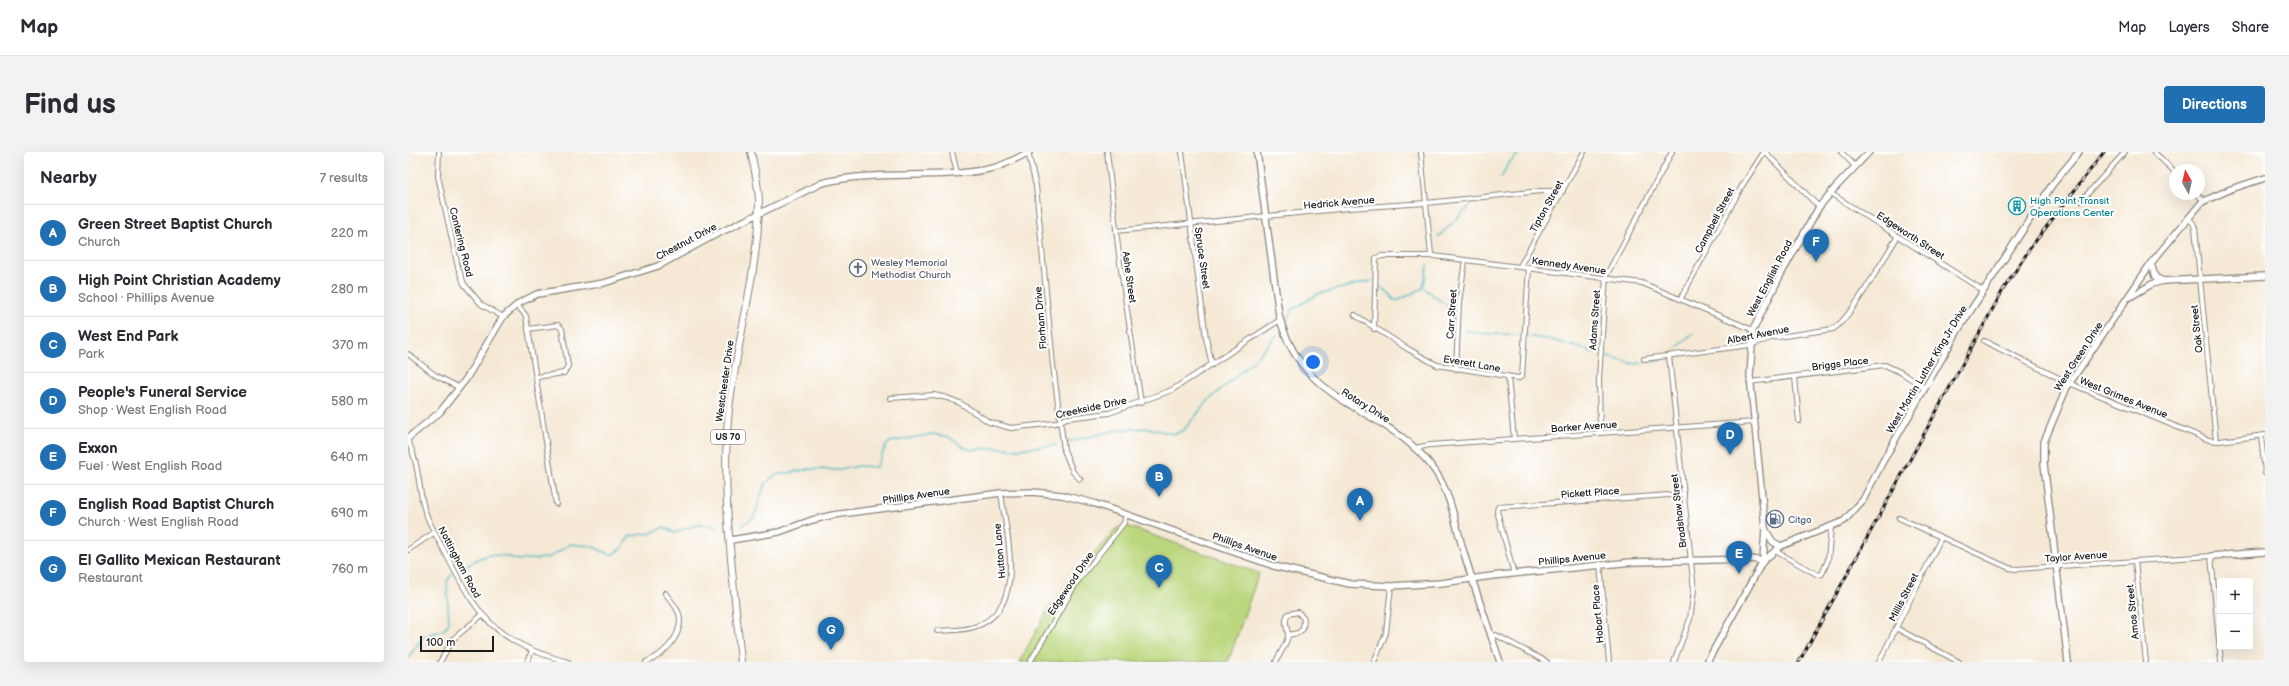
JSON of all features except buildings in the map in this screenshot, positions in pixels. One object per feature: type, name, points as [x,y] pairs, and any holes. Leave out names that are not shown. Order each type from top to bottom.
[{"type":"main road","name":"Westchester Drive","points":[[742,662],[731,540],[727,456],[729,409],[755,255],[759,201],[751,152]]},
{"type":"street","name":"Cantering Road","points":[[439,152],[438,176],[458,267],[464,284],[481,304],[503,317]]},
{"type":"street","points":[[952,152],[957,173]]},
{"type":"street","name":"Chestnut Drive","points":[[408,438],[440,412],[458,387],[466,379],[503,317],[516,305],[537,294],[604,283],[642,272],[811,188],[833,180],[957,173],[994,167],[1029,152]]},
{"type":"street","name":"Florham Drive","points":[[1029,152],[1036,186],[1042,239],[1046,303],[1060,421],[1068,462],[1080,479]]},
{"type":"street","name":"Ashe Street","points":[[1107,152],[1116,231],[1140,403]]},
{"type":"street","name":"Spruce Street","points":[[1182,152],[1190,225],[1209,359],[1212,365]]},
{"type":"street","name":"Rotary Drive","points":[[1257,152],[1280,320],[1291,349],[1309,373],[1320,384],[1347,404],[1387,428],[1415,448],[1436,472],[1442,485],[1500,662]]},
{"type":"street","points":[[1421,152],[1431,255]]},
{"type":"street","name":"Tipton Street","points":[[1520,266],[1584,152]]},
{"type":"street","name":"Adams Street","points":[[1600,433],[1599,378],[1605,277],[1672,152]]},
{"type":"street","points":[[1764,152],[1819,208]]},
{"type":"street","name":"Campbell Street","points":[[1681,298],[1742,186],[1764,152]]},
{"type":"street","points":[[1841,152],[1855,166]]},
{"type":"street","name":"West English Road","points":[[1707,662],[1763,561],[1764,528],[1750,382],[1750,346],[1753,330],[1780,276],[1819,208],[1830,193],[1870,152]]},
{"type":"street","name":"West Martin Luther King Jr Drive","points":[[1763,561],[1781,546],[1844,521],[1863,500],[1883,461],[1925,388],[1984,291],[2052,185],[2079,152]]},
{"type":"street","points":[[2081,201],[2125,152]]},
{"type":"street","points":[[2154,152],[2169,166]]},
{"type":"street","name":"West Green Drive","points":[[2068,662],[2058,566],[2043,451],[2044,442],[2069,383],[2151,263],[2188,218],[2204,201],[2231,189],[2265,178]]},
{"type":"street","name":"Hedrick Avenue","points":[[1116,231],[1265,218],[1349,208],[1426,203],[1541,191],[1563,191]]},
{"type":"street","name":"Edgeworth Street","points":[[1830,193],[1984,291]]},
{"type":"street","name":"Oak Street","points":[[2188,218],[2193,223],[2195,228],[2216,441]]},
{"type":"street","name":"Albert Avenue","points":[[1644,359],[1750,346],[1771,338],[1833,330],[1840,326],[1898,236]]},
{"type":"street","name":"Kennedy Avenue","points":[[1374,328],[1375,260],[1377,256],[1431,255],[1642,283],[1681,298],[1753,330]]},
{"type":"street","name":"Carr Street","points":[[1456,369],[1459,303],[1465,260]]},
{"type":"street","points":[[2151,263],[2155,277],[2163,281]]},
{"type":"street","name":"Everett Lane","points":[[1355,315],[1428,361],[1456,369],[1519,378],[1522,376],[1523,370],[1524,325],[1529,267]]},
{"type":"street","points":[[2128,298],[2152,284],[2163,281],[2265,276]]},
{"type":"street","points":[[516,305],[526,316],[556,504]]},
{"type":"street","name":"Creekside Drive","points":[[890,398],[934,395],[947,398],[960,403],[989,422],[1011,428],[1109,413],[1140,403],[1172,390],[1280,320]]},
{"type":"street","points":[[528,328],[558,325],[562,329],[568,366],[564,373],[536,377]]},
{"type":"street","name":"West Grimes Avenue","points":[[1984,341],[2069,383],[2198,436],[2216,441],[2263,436]]},
{"type":"street","points":[[408,354],[435,375],[458,387]]},
{"type":"street","name":"Bradshaw Street","points":[[1669,356],[1669,372],[1692,560],[1693,605],[1674,662]]},
{"type":"street","name":"Briggs Place","points":[[1750,382],[1885,365],[1902,373],[1925,388]]},
{"type":"street","points":[[1508,377],[1514,439]]},
{"type":"street","points":[[1795,377],[1799,420]]},
{"type":"street","name":"Barker Avenue","points":[[1415,448],[1430,445],[1754,422]]},
{"type":"street","points":[[2263,436],[2265,473]]},
{"type":"street","name":"Nottingham Road","points":[[408,441],[418,467],[425,509],[466,593],[482,615],[506,638],[532,651],[568,662]]},
{"type":"street","name":"Phillips Avenue","points":[[731,540],[779,532],[812,520],[834,516],[1001,493],[1032,492],[1062,495],[1093,503],[1274,566],[1350,584],[1390,586],[1472,579],[1600,564],[1751,558],[1763,561]]},
{"type":"street","name":"Hutton Lane","points":[[937,631],[977,626],[996,613],[1005,600],[1010,586],[1010,568],[1001,493]]},
{"type":"street","name":"Pickett Place","points":[[1514,574],[1496,511],[1498,507],[1684,494]]},
{"type":"street","name":"Edgewood Drive","points":[[1030,662],[1078,582],[1124,523],[1126,515]]},
{"type":"street","name":"Taylor Avenue","points":[[1899,518],[2009,568],[2026,569],[2265,552]]},
{"type":"street","points":[[1775,551],[1818,575],[1822,574],[1826,565],[1831,527]]},
{"type":"street","points":[[1764,528],[1773,542],[1781,546]]},
{"type":"street","points":[[408,550],[435,532]]},
{"type":"street","name":"Millis Street","points":[[1879,662],[1941,538]]},
{"type":"street","points":[[2210,556],[2221,662]]},
{"type":"street","name":"Amos Street","points":[[2135,561],[2146,662]]},
{"type":"street","name":"Hobart Place","points":[[1600,564],[1609,662]]},
{"type":"street","points":[[1374,662],[1386,633],[1390,586]]},
{"type":"street","points":[[646,662],[661,654],[670,645],[679,628],[680,619],[677,610],[665,593]]},
{"type":"street","points":[[1276,662],[1288,635],[1285,624],[1288,614],[1298,612],[1304,620],[1303,629],[1298,633],[1288,635]]},
{"type":"street","points":[[440,662],[453,639],[482,615]]},
{"type":"street","points":[[1896,628],[1959,662]]},
{"type":"street","points":[[1492,636],[1496,635],[1547,662]]},
{"type":"street","points":[[526,662],[532,651]]},
{"type":"green space","points":[[1127,526],[1259,573],[1228,662],[1019,662],[1045,615],[1075,573],[1118,527]]},
{"type":"waterway","points":[[1501,178],[1508,164],[1521,152]]},
{"type":"waterway","points":[[1438,237],[1470,206]]},
{"type":"waterway","points":[[1379,286],[1390,294],[1394,300],[1399,300],[1423,288],[1428,266]]},
{"type":"waterway","points":[[1285,324],[1293,309],[1318,294],[1371,281]]},
{"type":"waterway","points":[[1424,288],[1446,305],[1449,312]]},
{"type":"waterway","points":[[1464,330],[1477,333],[1519,335]]},
{"type":"waterway","points":[[1673,351],[1693,333]]},
{"type":"waterway","points":[[1067,442],[1117,430],[1148,428],[1174,434],[1184,430],[1207,402],[1254,360],[1277,335]]},
{"type":"waterway","points":[[1526,336],[1552,340],[1594,352]]},
{"type":"waterway","points":[[1608,357],[1634,364],[1662,360]]},
{"type":"waterway","points":[[742,526],[754,517],[765,484],[775,475],[810,469],[839,470],[859,466],[876,467],[886,446],[890,442],[933,434],[949,437],[963,447],[972,450],[993,448],[1017,449],[1056,445]]},
{"type":"waterway","points":[[458,569],[489,555],[506,556],[518,560],[548,558],[571,544],[591,546],[611,555],[621,549],[630,536],[651,533],[664,527],[675,533],[686,528],[702,525],[719,527]]},
{"type":"waterway","points":[[408,658],[423,637],[445,629],[449,623],[447,581],[452,574]]},
{"type":"railway","points":[[1799,662],[2003,290],[2031,247],[2104,152]]},
{"type":"place","name":"High Point Transit Operations Center","points":[[2017,206]]},
{"type":"place","name":"English Road Baptist Church","points":[[1816,262]]},
{"type":"place","name":"Wesley Memorial Methodist Church","points":[[858,268]]},
{"type":"place","name":"People's Funeral Service","points":[[1730,455]]},
{"type":"place","name":"High Point Christian Academy","points":[[1159,497]]},
{"type":"place","name":"Citgo","points":[[1775,519]]},
{"type":"place","name":"Green Street Baptist Church","points":[[1360,521]]},
{"type":"place","name":"Exxon","points":[[1739,574]]},
{"type":"place","name":"West End Park","points":[[1159,588]]},
{"type":"place","name":"El Gallito Mexican Restaurant","points":[[831,650]]}]
